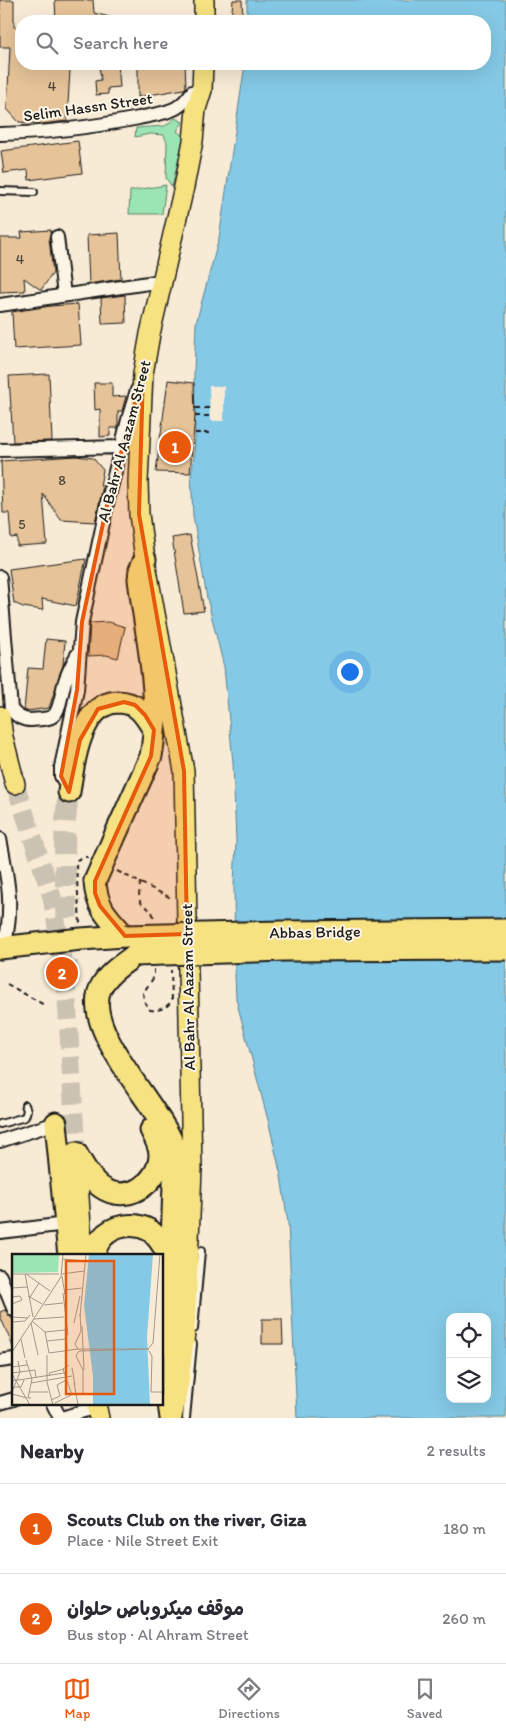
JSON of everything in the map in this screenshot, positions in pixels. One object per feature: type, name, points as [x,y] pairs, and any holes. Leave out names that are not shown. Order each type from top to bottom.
[{"type":"highway","points":[[125,936],[100,906],[95,893],[95,881],[151,756],[154,730],[153,684],[139,579],[144,559]]},
{"type":"highway","points":[[69,792],[80,740],[87,723],[98,709],[110,703],[124,702],[135,705],[146,715],[154,730]]},
{"type":"highway","name":"Abbas Bridge","points":[[2,948],[125,936],[282,932],[506,930]]},
{"type":"highway","name":"Abbas Bridge","points":[[119,1061],[102,1022],[97,998],[101,987],[108,977],[135,955],[284,950],[506,949]]},
{"type":"highway","points":[[119,1061],[164,1127],[171,1140],[175,1155],[167,1389],[172,1418]]},
{"type":"highway","points":[[76,1153],[92,1180],[103,1188],[115,1193],[129,1193],[142,1188],[152,1179],[158,1168],[160,1154],[157,1141],[132,1092],[119,1061]]},
{"type":"highway","points":[[56,1123],[69,1254]]},
{"type":"highway","points":[[94,1254],[102,1238],[116,1227],[133,1225],[150,1230],[162,1243],[172,1262]]},
{"type":"main road","points":[[200,0],[203,15]]},
{"type":"main road","name":"Al Bahr Al Aazam Street","points":[[172,1418],[185,1333],[192,1169],[184,771],[144,559],[138,482],[144,374],[162,281],[193,141],[196,109],[202,90],[203,70]]},
{"type":"main road","points":[[0,716],[3,737],[15,784]]},
{"type":"main road","points":[[76,1153],[83,1254]]},
{"type":"street","name":"Selim Hassn Street","points":[[0,134],[29,134],[117,122],[167,112],[177,108],[186,101],[192,92],[202,90]]},
{"type":"street","points":[[57,237],[64,295]]},
{"type":"street","points":[[0,305],[162,281]]},
{"type":"street","name":"Al Bahr Al Aazam Street","points":[[69,792],[61,776],[61,766],[77,690],[82,622],[121,447],[129,416],[144,374]]},
{"type":"street","points":[[0,450],[121,447]]},
{"type":"street","points":[[0,577],[11,709],[16,715],[29,720],[46,719],[54,716],[58,709],[66,678],[80,650]]},
{"type":"street","points":[[0,839],[10,896],[9,922],[2,948]]},
{"type":"street","points":[[0,1141],[56,1123]]},
{"type":"street","points":[[0,1232],[66,1224]]},
{"type":"street","points":[[0,1276],[11,1296]]},
{"type":"street","points":[[0,1403],[12,1399]]},
{"type":"street","points":[[54,1406],[61,1418],[97,1410]]},
{"type":"lane","points":[[0,191],[34,192]]},
{"type":"lane","points":[[0,1124],[24,1117],[27,1110],[25,1105]]},
{"type":"lane","points":[[186,1418],[201,1251]]},
{"type":"path","points":[[195,408],[209,408]]},
{"type":"path","points":[[195,416],[210,416]]},
{"type":"path","points":[[195,432],[209,433]]},
{"type":"path","points":[[81,939],[76,866],[77,860],[82,857],[89,857]]},
{"type":"path","points":[[114,870],[169,896],[172,902]]},
{"type":"path","points":[[140,882],[139,902],[152,911],[154,920]]},
{"type":"path","points":[[154,977],[143,993],[146,1005],[150,1010],[164,1008],[172,1000],[171,964]]},
{"type":"path","points":[[6,984],[46,1006]]},
{"type":"highlighted area","points":[[143,374],[139,514],[184,771],[187,934],[125,936],[100,906],[95,893],[95,881],[151,756],[154,730],[145,715],[135,705],[124,702],[98,709],[80,740],[69,792],[61,776],[77,690],[82,622],[108,500]]},
{"type":"green space","points":[[175,118],[183,122],[177,131],[184,137],[172,187],[166,178],[167,143],[164,135],[150,134],[135,137],[136,128],[165,126]]},
{"type":"green space","points":[[166,185],[162,214],[129,214],[130,191]]},
{"type":"water","points":[[247,0],[506,0],[506,1418],[297,1418],[288,1223],[281,1176],[269,1124],[236,999],[234,884],[236,842],[233,763],[224,667],[207,598],[193,516],[191,474],[195,437],[194,372],[196,323],[219,238],[244,70],[491,70],[491,15],[247,15]]},
{"type":"pier","points":[[209,386],[224,386],[224,421],[210,421]]},
{"type":"building","points":[[0,0],[14,0],[15,70],[70,70],[67,121],[41,124],[19,122],[7,109],[10,47],[0,47]]},
{"type":"building","points":[[55,0],[93,0],[94,13],[102,15],[56,15]]},
{"type":"building","points":[[233,0],[242,0],[243,15],[232,15]]},
{"type":"building","points":[[100,70],[119,70],[120,87],[108,88],[108,94],[96,95],[95,81],[101,80]]},
{"type":"building","points":[[138,70],[185,70],[186,87],[184,89],[138,97]]},
{"type":"building","points":[[78,141],[82,173],[29,180],[28,170],[4,173],[1,151]]},
{"type":"building","points":[[51,230],[49,238],[53,273],[41,290],[24,278],[25,291],[0,292],[0,238],[22,238],[21,232]]},
{"type":"building","points":[[119,233],[121,279],[89,284],[87,235]]},
{"type":"building","points":[[125,295],[126,323],[102,324],[101,298]]},
{"type":"building","points":[[78,304],[81,345],[14,349],[12,312]]},
{"type":"building","points":[[49,374],[52,441],[13,442],[9,376]]},
{"type":"building","points":[[168,380],[194,383],[195,416],[190,473],[156,472]]},
{"type":"building","points":[[94,383],[112,383],[112,397],[126,396],[122,411],[118,411],[118,428],[110,428],[110,436],[100,437],[100,409],[95,410]]},
{"type":"building","points":[[76,456],[93,458],[103,470],[100,486],[103,486],[95,522],[61,520],[43,494],[47,544],[17,546],[17,537],[11,538],[9,513],[3,513],[1,461]]},
{"type":"building","points":[[190,535],[204,611],[184,613],[172,538]]},
{"type":"building","points":[[86,559],[76,606],[42,599],[43,610],[23,607],[14,603],[9,569]]},
{"type":"building","points":[[109,622],[125,627],[118,658],[106,655],[88,656],[90,623]]},
{"type":"building","points":[[46,639],[65,641],[63,665],[49,708],[27,711],[24,710],[28,668],[43,669]]},
{"type":"building","points":[[5,1310],[12,1319],[12,1344],[0,1316],[0,1312]]},
{"type":"building","points":[[262,1319],[282,1319],[283,1344],[262,1344]]},
{"type":"tunnel","points":[[15,784],[52,897],[66,982],[76,1153]]},
{"type":"tunnel","points":[[66,982],[65,839],[69,792]]},
{"type":"place","name":"Scouts Club on the river, Giza","points":[[175,447]]},
{"type":"place","name":"موقف ميكروباص حلوان","points":[[62,973]]}]
